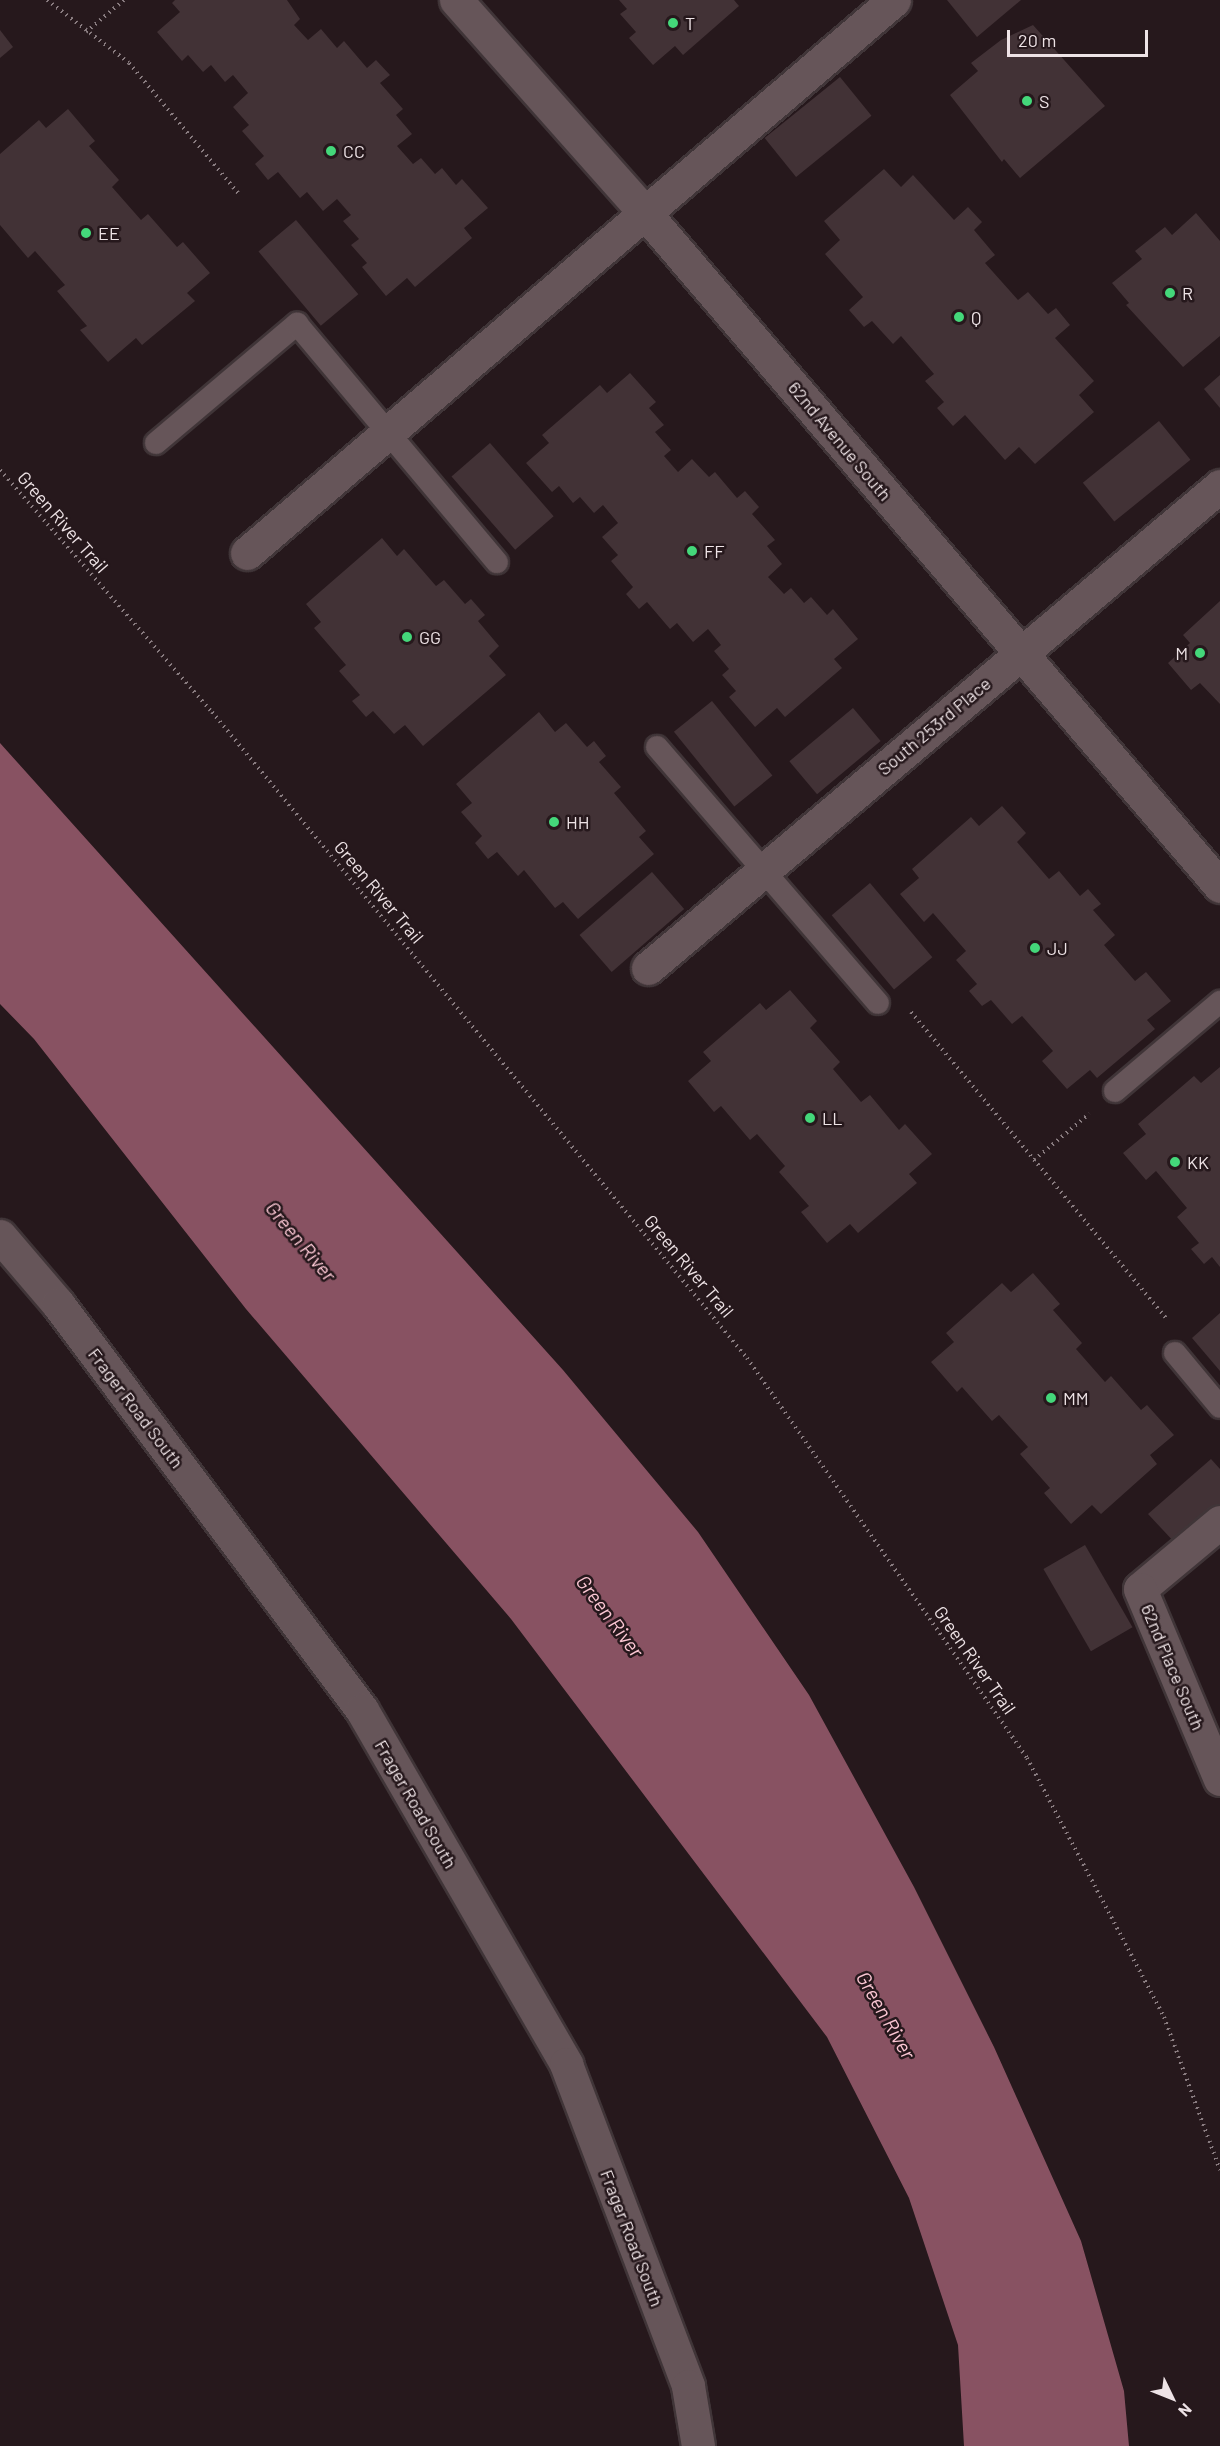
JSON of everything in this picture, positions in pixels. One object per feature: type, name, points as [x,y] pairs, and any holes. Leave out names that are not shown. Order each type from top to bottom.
[{"type":"street","name":"62nd Avenue South","points":[[456,0],[645,213],[1220,886]]},
{"type":"street","points":[[247,553],[894,0]]},
{"type":"street","name":"South 253rd Place","points":[[648,968],[1220,486]]},
{"type":"street","name":"Frager Road South","points":[[0,1236],[58,1304],[362,1710],[566,2064],[688,2386],[698,2446]]},
{"type":"street","name":"62nd Place South","points":[[1220,1522],[1140,1589],[1220,1779]]},
{"type":"lane","points":[[156,443],[297,324],[497,562]]},
{"type":"lane","points":[[657,747],[878,1003]]},
{"type":"lane","points":[[1115,1091],[1220,1002]]},
{"type":"lane","points":[[1175,1353],[1220,1407]]},
{"type":"path","points":[[47,0],[129,63],[238,193]]},
{"type":"path","points":[[86,32],[124,0]]},
{"type":"path","name":"Green River Trail","points":[[0,470],[212,712],[747,1358],[1027,1758],[1164,2017],[1220,2170]]},
{"type":"path","points":[[878,1003],[893,990],[1187,1343],[1175,1353]]},
{"type":"path","points":[[1034,1160],[1115,1091]]},
{"type":"water","name":"Green River","points":[[0,743],[563,1370],[698,1532],[809,1695],[914,1887],[994,2047],[1081,2241],[1124,2391],[1129,2446],[964,2446],[958,2345],[909,2198],[827,2037],[511,1619],[246,1309],[34,1039],[0,1004]]},
{"type":"building","name":"CC","points":[[175,0],[287,0],[300,19],[294,25],[308,40],[321,29],[337,48],[344,41],[367,68],[376,60],[390,75],[380,83],[403,109],[396,115],[412,134],[397,146],[413,164],[421,158],[435,174],[442,168],[456,185],[462,179],[488,208],[464,228],[472,238],[415,287],[407,278],[386,296],[362,267],[367,263],[351,245],[359,239],[343,221],[351,215],[337,199],[323,211],[307,192],[300,198],[278,172],[268,180],[255,164],[264,156],[242,131],[249,125],[233,107],[248,93],[233,75],[225,82],[211,65],[203,72],[188,55],[182,61],[157,32],[180,12],[172,3]]},
{"type":"building","name":"T","points":[[619,0],[734,0],[739,6],[683,55],[675,46],[653,65],[629,38],[636,32],[620,14],[627,9]]},
{"type":"building","points":[[947,0],[1021,0],[977,37]]},
{"type":"building","name":"S","points":[[1033,25],[1105,106],[1020,178],[1004,159],[1002,162],[950,95],[978,71],[971,63],[1001,40]]},
{"type":"building","points":[[0,30],[13,47],[0,58]]},
{"type":"building","points":[[840,77],[871,116],[796,177],[765,138]]},
{"type":"building","name":"EE","points":[[68,109],[95,141],[89,146],[119,180],[112,187],[141,220],[148,214],[177,247],[183,242],[210,273],[187,293],[195,301],[142,345],[136,338],[108,362],[80,330],[87,326],[57,291],[65,285],[35,251],[28,258],[0,225],[0,154],[39,120],[46,128]]},
{"type":"building","name":"Q","points":[[884,169],[901,187],[913,175],[954,220],[968,207],[982,222],[974,230],[995,255],[985,263],[1018,300],[1028,292],[1048,314],[1056,308],[1070,325],[1055,338],[1094,381],[1079,395],[1094,412],[1035,464],[1019,447],[1005,460],[965,415],[953,426],[937,408],[944,402],[925,381],[934,374],[901,336],[893,344],[872,321],[864,327],[849,310],[863,297],[825,254],[840,240],[824,221]]},
{"type":"building","name":"R","points":[[1196,213],[1220,241],[1220,336],[1183,367],[1126,305],[1129,303],[1112,283],[1142,259],[1135,251],[1165,227],[1172,235]]},
{"type":"building","points":[[296,220],[358,294],[321,326],[258,251]]},
{"type":"building","name":"FF","points":[[630,373],[656,402],[649,408],[664,425],[655,432],[671,450],[664,456],[678,472],[692,459],[709,477],[715,472],[737,498],[745,491],[759,507],[752,514],[775,540],[767,546],[782,564],[768,577],[784,594],[791,588],[804,603],[811,597],[827,615],[833,609],[858,639],[834,659],[842,668],[785,717],[777,708],[755,727],[729,697],[736,691],[722,675],[729,669],[714,651],[721,645],[708,629],[693,642],[677,623],[670,629],[647,602],[639,609],[626,594],[633,587],[611,561],[618,555],[602,537],[618,523],[603,505],[594,513],[580,497],[573,503],[559,486],[552,492],[526,463],[549,443],[542,435],[600,385],[607,393]]},
{"type":"building","points":[[1220,375],[1220,408],[1204,389]]},
{"type":"building","points":[[1159,421],[1190,460],[1114,522],[1083,483]]},
{"type":"building","points":[[490,443],[554,516],[515,550],[452,476]]},
{"type":"building","name":"GG","points":[[382,538],[397,556],[404,549],[436,586],[444,580],[465,604],[471,599],[485,615],[478,621],[499,646],[489,656],[506,675],[423,746],[405,725],[394,734],[373,711],[366,717],[352,701],[360,695],[339,671],[346,665],[314,628],[321,622],[306,604]]},
{"type":"building","name":"M","points":[[1220,601],[1220,704],[1200,683],[1191,690],[1168,663],[1190,643],[1183,635]]},
{"type":"building","points":[[712,701],[772,776],[734,806],[674,732]]},
{"type":"building","points":[[853,708],[881,741],[817,794],[789,761]]},
{"type":"building","name":"HH","points":[[539,712],[555,732],[566,723],[587,747],[594,741],[606,756],[599,762],[621,787],[614,793],[646,831],[639,837],[654,854],[578,919],[563,902],[555,908],[524,870],[518,876],[497,852],[488,859],[475,843],[482,836],[461,812],[472,803],[456,784]]},
{"type":"building","name":"JJ","points":[[1002,806],[1026,833],[1017,842],[1049,879],[1059,871],[1080,896],[1088,889],[1101,904],[1093,910],[1115,935],[1104,945],[1135,981],[1146,972],[1171,1001],[1147,1020],[1155,1029],[1097,1078],[1090,1070],[1067,1089],[1042,1061],[1053,1051],[1022,1016],[1012,1024],[991,1000],[982,1006],[969,991],[977,984],[956,960],[966,951],[933,913],[924,922],[900,894],[919,878],[912,869],[971,817],[979,826]]},
{"type":"building","points":[[652,872],[684,909],[612,972],[580,935]]},
{"type":"building","points":[[870,883],[932,957],[894,989],[832,915]]},
{"type":"building","name":"LL","points":[[790,990],[817,1021],[810,1028],[840,1062],[833,1069],[861,1102],[870,1095],[899,1130],[905,1124],[932,1154],[909,1174],[917,1183],[858,1233],[850,1224],[827,1243],[801,1212],[809,1206],[779,1172],[785,1166],[757,1134],[750,1140],[721,1106],[714,1112],[688,1081],[711,1061],[703,1052],[760,1003],[766,1010]]},
{"type":"building","name":"KK","points":[[1220,1067],[1220,1267],[1212,1257],[1204,1264],[1191,1249],[1199,1243],[1177,1217],[1187,1208],[1156,1171],[1146,1180],[1123,1153],[1146,1134],[1138,1124],[1194,1076],[1201,1083]]},
{"type":"building","name":"MM","points":[[1033,1273],[1060,1304],[1053,1310],[1082,1343],[1076,1349],[1105,1382],[1111,1376],[1141,1410],[1147,1405],[1174,1435],[1150,1455],[1157,1464],[1101,1514],[1092,1505],[1071,1524],[1044,1493],[1050,1488],[1020,1454],[1028,1447],[999,1415],[992,1421],[962,1387],[957,1392],[931,1362],[954,1342],[946,1333],[1002,1283],[1011,1292]]},
{"type":"building","points":[[1220,1313],[1220,1371],[1192,1338]]},
{"type":"building","points":[[1211,1459],[1220,1469],[1220,1505],[1176,1544],[1148,1514]]},
{"type":"building","points":[[1085,1545],[1132,1627],[1091,1651],[1043,1569]]},
{"type":"place","name":"T","points":[[673,23]]},
{"type":"place","name":"S","points":[[1027,101]]},
{"type":"place","name":"CC","points":[[331,151]]},
{"type":"place","name":"EE","points":[[86,233]]},
{"type":"place","name":"R","points":[[1170,293]]},
{"type":"place","name":"Q","points":[[959,317]]},
{"type":"place","name":"FF","points":[[692,551]]},
{"type":"place","name":"GG","points":[[407,637]]},
{"type":"place","name":"M","points":[[1200,653]]},
{"type":"place","name":"HH","points":[[554,822]]},
{"type":"place","name":"JJ","points":[[1035,948]]},
{"type":"place","name":"LL","points":[[810,1118]]},
{"type":"place","name":"KK","points":[[1175,1162]]},
{"type":"place","name":"MM","points":[[1051,1398]]}]
